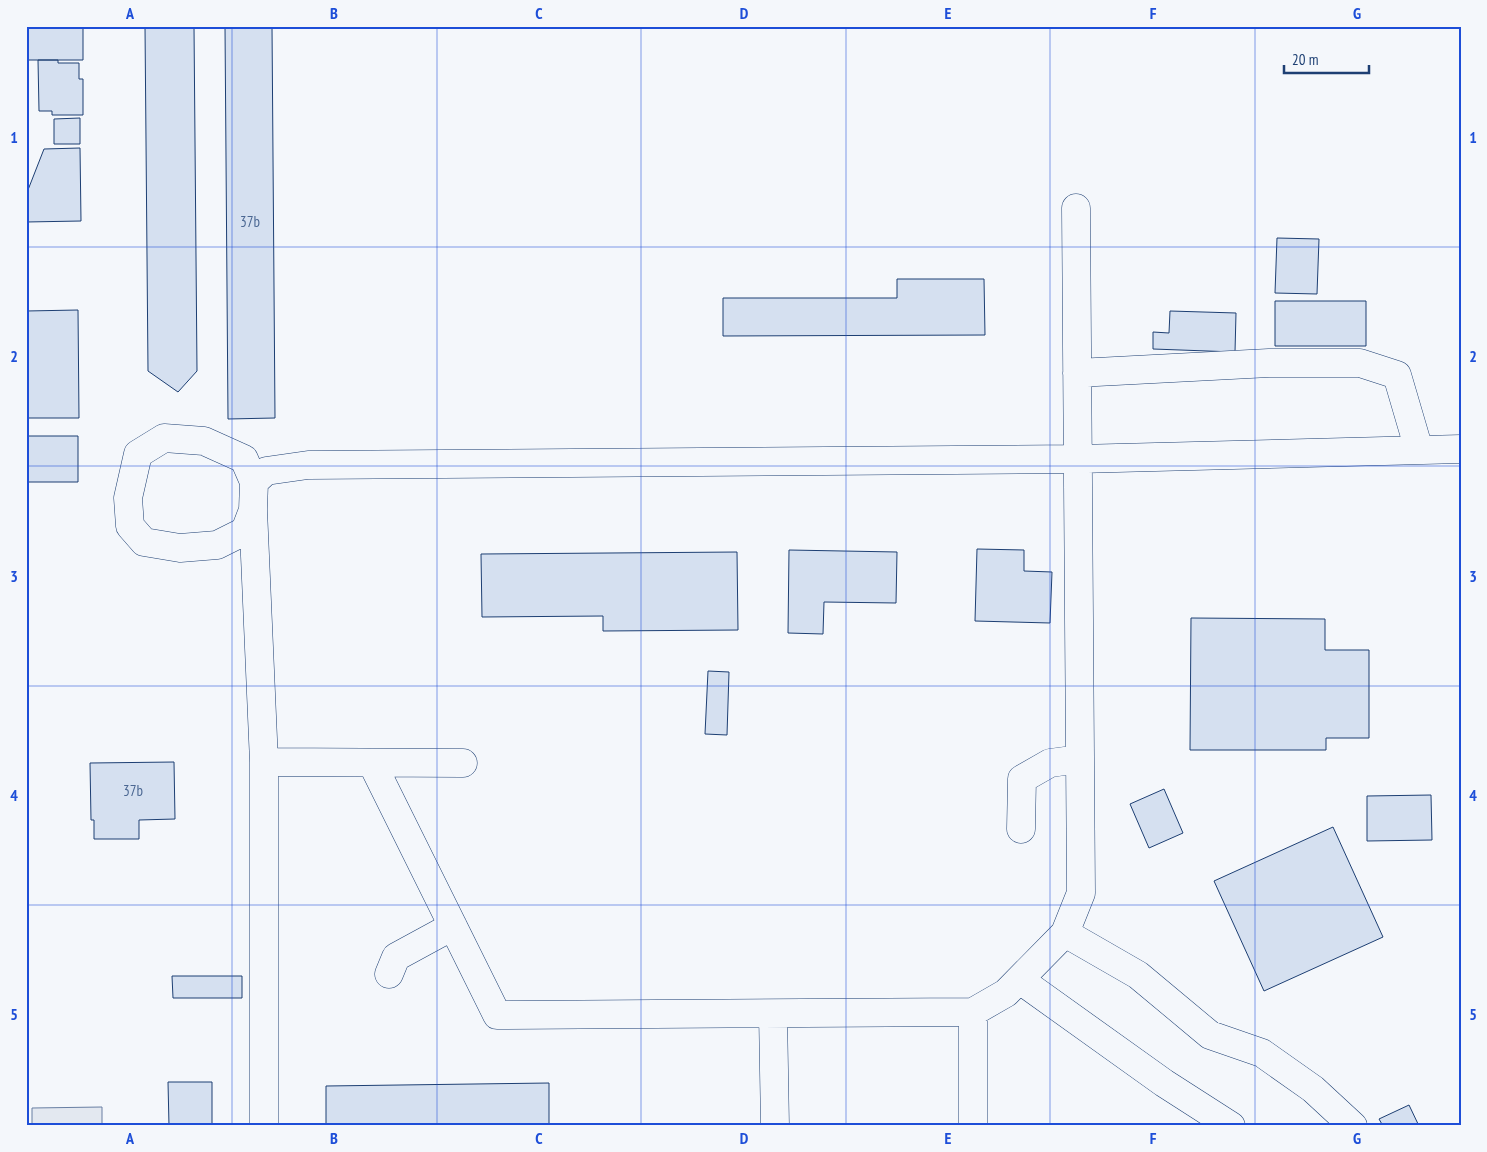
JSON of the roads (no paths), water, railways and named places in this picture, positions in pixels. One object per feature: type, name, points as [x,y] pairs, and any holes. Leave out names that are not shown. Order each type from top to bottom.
[{"type":"lane","points":[[372,763],[497,1015],[973,1012],[1006,993],[1065,933],[1081,893],[1076,208]]},
{"type":"lane","points":[[1077,373],[1269,363],[1360,363],[1396,375],[1419,450]]},
{"type":"lane","points":[[253,510],[245,531],[217,545],[180,548],[144,542],[130,526],[128,498],[138,454],[164,438],[204,441],[244,459],[254,482],[253,510],[264,762],[264,1126]]},
{"type":"lane","points":[[254,482],[266,470],[308,465],[1078,459],[1461,449]]},
{"type":"lane","points":[[1021,829],[1022,779],[1050,763],[1080,759]]},
{"type":"lane","points":[[264,762],[463,763]]},
{"type":"lane","points":[[389,974],[396,957],[453,926]]},
{"type":"lane","points":[[1065,933],[1138,975],[1210,1035],[1262,1052],[1313,1089],[1353,1126]]},
{"type":"lane","points":[[1020,980],[1164,1082],[1230,1126]]},
{"type":"lane","points":[[973,1012],[973,1126]]},
{"type":"lane","points":[[774,1014],[775,1126]]}]
